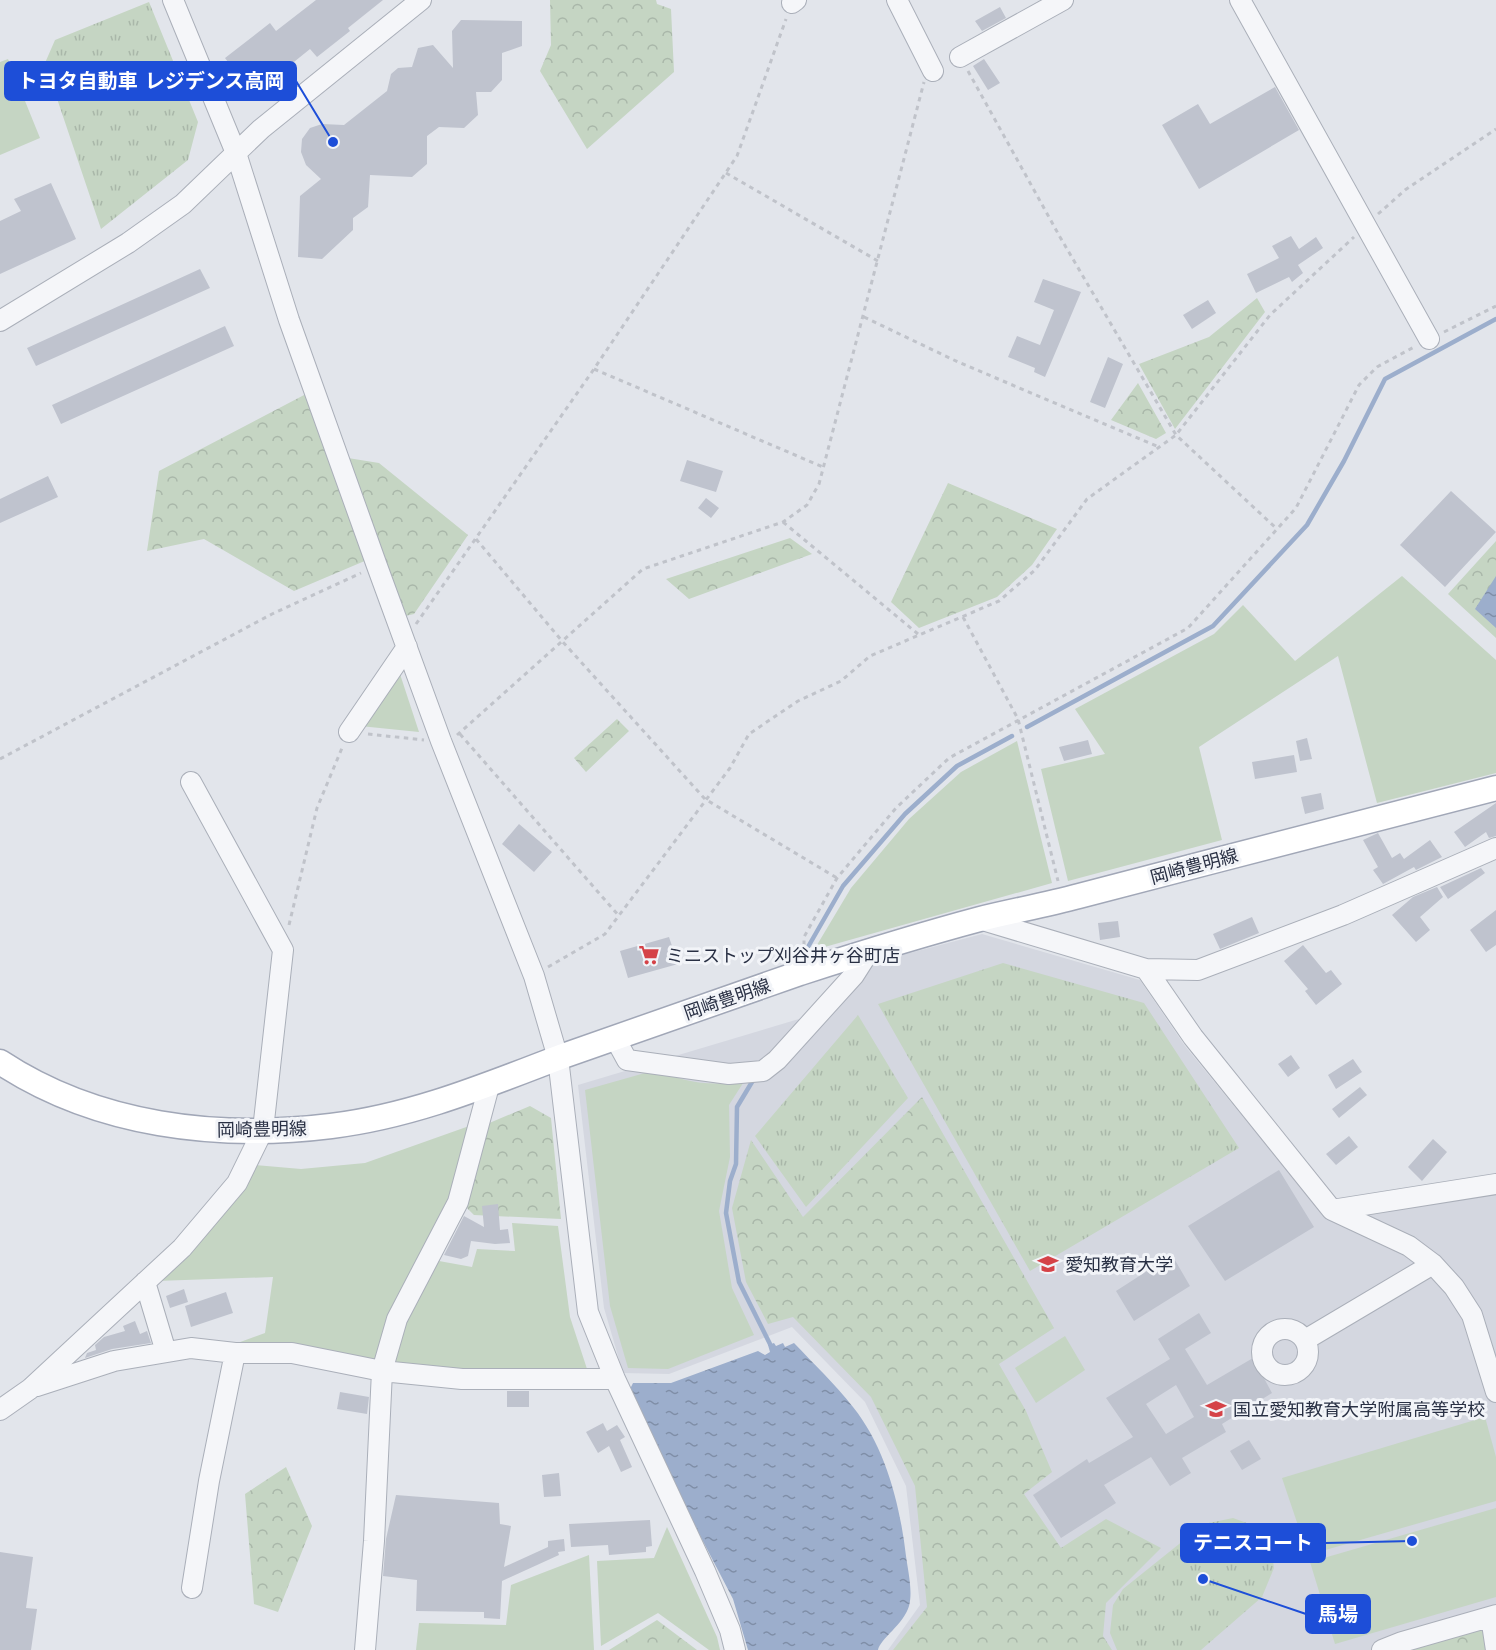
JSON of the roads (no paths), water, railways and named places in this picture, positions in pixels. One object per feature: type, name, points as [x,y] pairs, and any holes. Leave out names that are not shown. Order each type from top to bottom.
[{"type":"main road","name":"岡崎豊明線","points":[[0,1062],[51,1090],[118,1114],[187,1128],[263,1130],[334,1126],[380,1118],[440,1103],[558,1058],[804,972],[979,919],[1063,900],[1496,788]]},
{"type":"street","points":[[172,0],[236,153],[289,320],[377,566],[441,741],[534,976],[558,1058],[588,1312],[615,1379],[705,1571],[730,1630],[735,1650]]},
{"type":"street","points":[[0,321],[128,243],[183,204],[261,129],[421,0]]},
{"type":"street","points":[[897,0],[933,71]]},
{"type":"street","points":[[960,57],[1063,0]]},
{"type":"street","points":[[1240,0],[1367,224],[1429,339]]},
{"type":"street","points":[[349,732],[404,640]]},
{"type":"street","points":[[0,1410],[30,1389],[182,1248],[237,1183],[263,1130],[283,950],[191,782]]},
{"type":"street","points":[[979,919],[1146,969],[1198,970],[1343,915],[1496,848]]},
{"type":"street","points":[[615,1038],[627,1060],[729,1074],[763,1071],[777,1060],[824,1009],[854,975],[868,953]]},
{"type":"street","points":[[1146,969],[1193,1037],[1332,1210],[1408,1246],[1433,1263],[1454,1287],[1472,1315],[1496,1392]]},
{"type":"street","points":[[365,1650],[374,1540],[382,1371],[397,1319],[458,1202],[489,1086]]},
{"type":"street","points":[[1332,1210],[1496,1184]]},
{"type":"street","points":[[1305,1340],[1433,1263]]},
{"type":"street","points":[[145,1282],[166,1352]]},
{"type":"street","points":[[30,1389],[114,1361],[191,1348],[235,1353],[292,1353],[382,1371],[462,1379],[615,1379]]},
{"type":"street","points":[[192,1588],[209,1481],[235,1353]]},
{"type":"street","points":[[1382,1650],[1402,1641],[1493,1616],[1496,1650]]},
{"type":"water","points":[[1496,576],[1496,628],[1475,609]]},
{"type":"water","points":[[774,1343],[776,1346],[783,1343],[785,1347],[794,1343],[832,1382],[865,1423],[890,1478],[900,1517],[910,1581],[910,1600],[906,1613],[878,1650],[748,1650],[733,1599],[627,1395],[633,1383],[671,1383],[758,1351],[765,1355],[770,1352],[768,1345]]},
{"type":"waterway","points":[[1027,727],[1213,626],[1307,525],[1344,461],[1385,379],[1496,319]]},
{"type":"waterway","points":[[808,947],[843,886],[905,814],[957,766],[1012,736]]},
{"type":"waterway","points":[[755,1077],[737,1107],[736,1164],[730,1181],[726,1213],[739,1282],[770,1344]]},
{"type":"place","name":"トヨタ自動車 レジデンス高岡","points":[[333,142]]},
{"type":"place","name":"ミニストップ刈谷井ヶ谷町店","points":[[649,955]]},
{"type":"place","name":"愛知教育大学","points":[[1048,1264]]},
{"type":"place","name":"国立愛知教育大学附属高等学校","points":[[1216,1409]]},
{"type":"place","name":"テニスコート","points":[[1412,1541]]},
{"type":"place","name":"馬場","points":[[1203,1579]]}]
